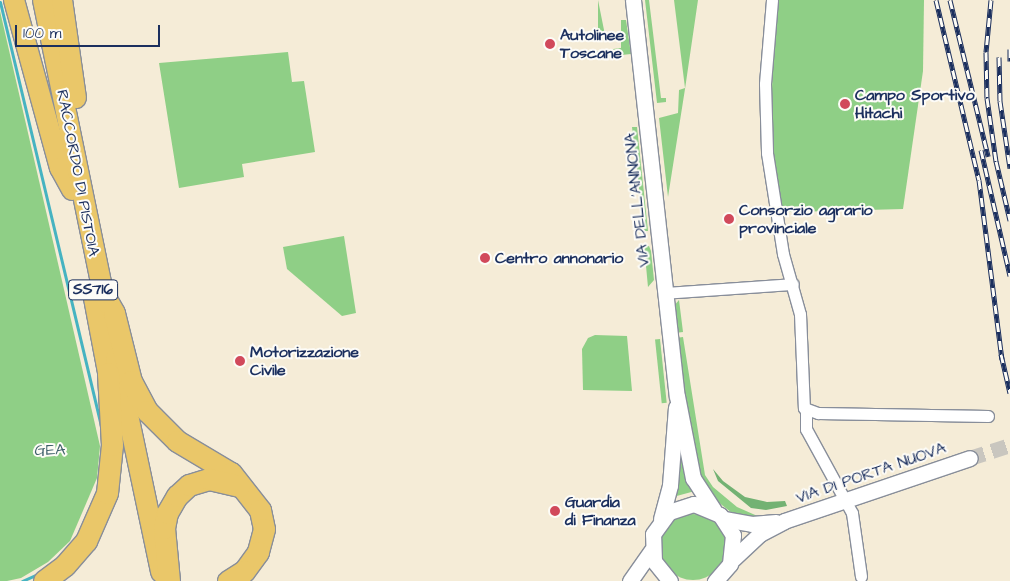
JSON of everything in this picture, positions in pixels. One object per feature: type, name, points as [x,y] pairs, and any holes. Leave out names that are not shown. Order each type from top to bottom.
[{"type":"highway","points":[[14,0],[58,161],[77,189]]},
{"type":"highway","name":"RACCORDO DI PISTOIA","points":[[32,0],[102,292],[164,581]]},
{"type":"highway","name":"RACCORDO DI PISTOIA","points":[[43,0],[108,373],[152,581]]},
{"type":"highway","points":[[62,0],[80,128],[77,189]]},
{"type":"highway","points":[[102,292],[114,313],[131,381],[147,411],[167,433],[231,473],[260,510],[263,536],[254,559],[228,581]]},
{"type":"highway","points":[[44,581],[65,565],[86,541],[107,493],[112,445],[108,373]]},
{"type":"highway","points":[[169,581],[164,528],[168,513],[176,496],[189,485],[210,479],[244,488]]},
{"type":"street","name":"VIA DELL'ANNONA","points":[[633,0],[664,293],[677,396],[693,478],[734,539],[732,560]]},
{"type":"street","points":[[772,0],[765,84],[767,153],[783,254],[793,284],[801,321],[802,401],[806,411],[806,429],[852,513],[861,576]]},
{"type":"street","points":[[664,293],[793,284]]},
{"type":"street","name":"VIA DELL'ANNONA","points":[[651,551],[653,534],[661,519],[670,485],[677,396]]},
{"type":"street","points":[[806,411],[988,416]]},
{"type":"street","name":"VIA DI PORTA NUOVA","points":[[732,560],[760,534],[784,521],[970,458]]},
{"type":"street","points":[[661,519],[672,510],[688,504],[719,515]]},
{"type":"street","name":"VIA DI PORTA NUOVA","points":[[719,515],[752,524],[784,521]]},
{"type":"street","points":[[630,581],[651,551]]},
{"type":"street","points":[[651,551],[658,568],[670,581]]},
{"type":"street","points":[[715,581],[732,560]]},
{"type":"green space","points":[[598,0],[605,35],[611,35],[609,39],[593,40],[592,36],[598,35]]},
{"type":"green space","points":[[645,0],[649,0],[661,98],[666,98],[666,102],[657,103]]},
{"type":"green space","points":[[674,0],[698,0],[685,89],[668,197],[659,118],[678,113],[679,90],[685,88]]},
{"type":"green space","name":"Campo Sportivo Hitachi","points":[[776,0],[924,0],[923,71],[903,209],[793,212],[785,211],[780,205],[773,155],[771,110]]},
{"type":"green space","name":"GEA","points":[[0,11],[100,446],[97,478],[70,541],[48,562],[21,578],[7,581],[0,581]]},
{"type":"green space","points":[[621,20],[626,20],[631,54],[583,59],[583,53],[621,48]]},
{"type":"green space","points":[[288,52],[292,82],[304,81],[315,152],[242,164],[244,177],[179,188],[159,63]]},
{"type":"green space","points":[[632,127],[637,127],[648,231],[644,231]]},
{"type":"green space","points":[[344,236],[356,313],[342,316],[287,269],[283,247]]},
{"type":"green space","points":[[644,245],[649,246],[651,251],[654,280],[648,287]]},
{"type":"green space","points":[[679,300],[683,332],[675,333],[673,307]]},
{"type":"green space","points":[[595,335],[627,336],[632,391],[583,390],[582,349],[588,338]]},
{"type":"green space","points":[[683,337],[705,475],[713,487],[737,507],[762,518],[732,513],[708,494],[695,470],[676,338]]},
{"type":"green space","points":[[660,339],[667,403],[662,403],[655,340]]},
{"type":"green space","points":[[677,440],[695,491],[673,497]]},
{"type":"green space","points":[[713,469],[723,481],[745,497],[767,502],[785,501],[787,506],[766,510],[751,508],[718,481]]},
{"type":"green space","points":[[693,514],[706,517],[716,524],[723,534],[726,547],[723,560],[716,570],[706,577],[693,580],[680,577],[670,570],[663,560],[660,547],[663,534],[670,524],[680,517]]},
{"type":"waterway","points":[[0,2],[101,426]]},
{"type":"waterway","points":[[22,581],[40,573]]},
{"type":"tunnel","points":[[970,458],[1010,445]]},
{"type":"railway","points":[[936,0],[979,180],[1002,360]]},
{"type":"railway","points":[[950,0],[988,156]]},
{"type":"railway","points":[[991,0],[986,52],[987,98],[996,161],[1010,220]]},
{"type":"railway","points":[[1010,49],[1010,61]]},
{"type":"railway","points":[[999,57],[1000,101],[1010,168]]},
{"type":"railway","points":[[981,150],[1010,276]]},
{"type":"railway","points":[[1001,354],[1010,393]]},
{"type":"place","name":"Autolinee Toscane","points":[[550,44]]},
{"type":"place","name":"Campo Sportivo Hitachi","points":[[845,104]]},
{"type":"place","name":"Consorzio agrario provinciale","points":[[729,219]]},
{"type":"place","name":"Centro annonario","points":[[485,258]]},
{"type":"place","name":"Motorizzazione Civile","points":[[240,361]]},
{"type":"place","name":"Guardia di Finanza","points":[[555,511]]}]
